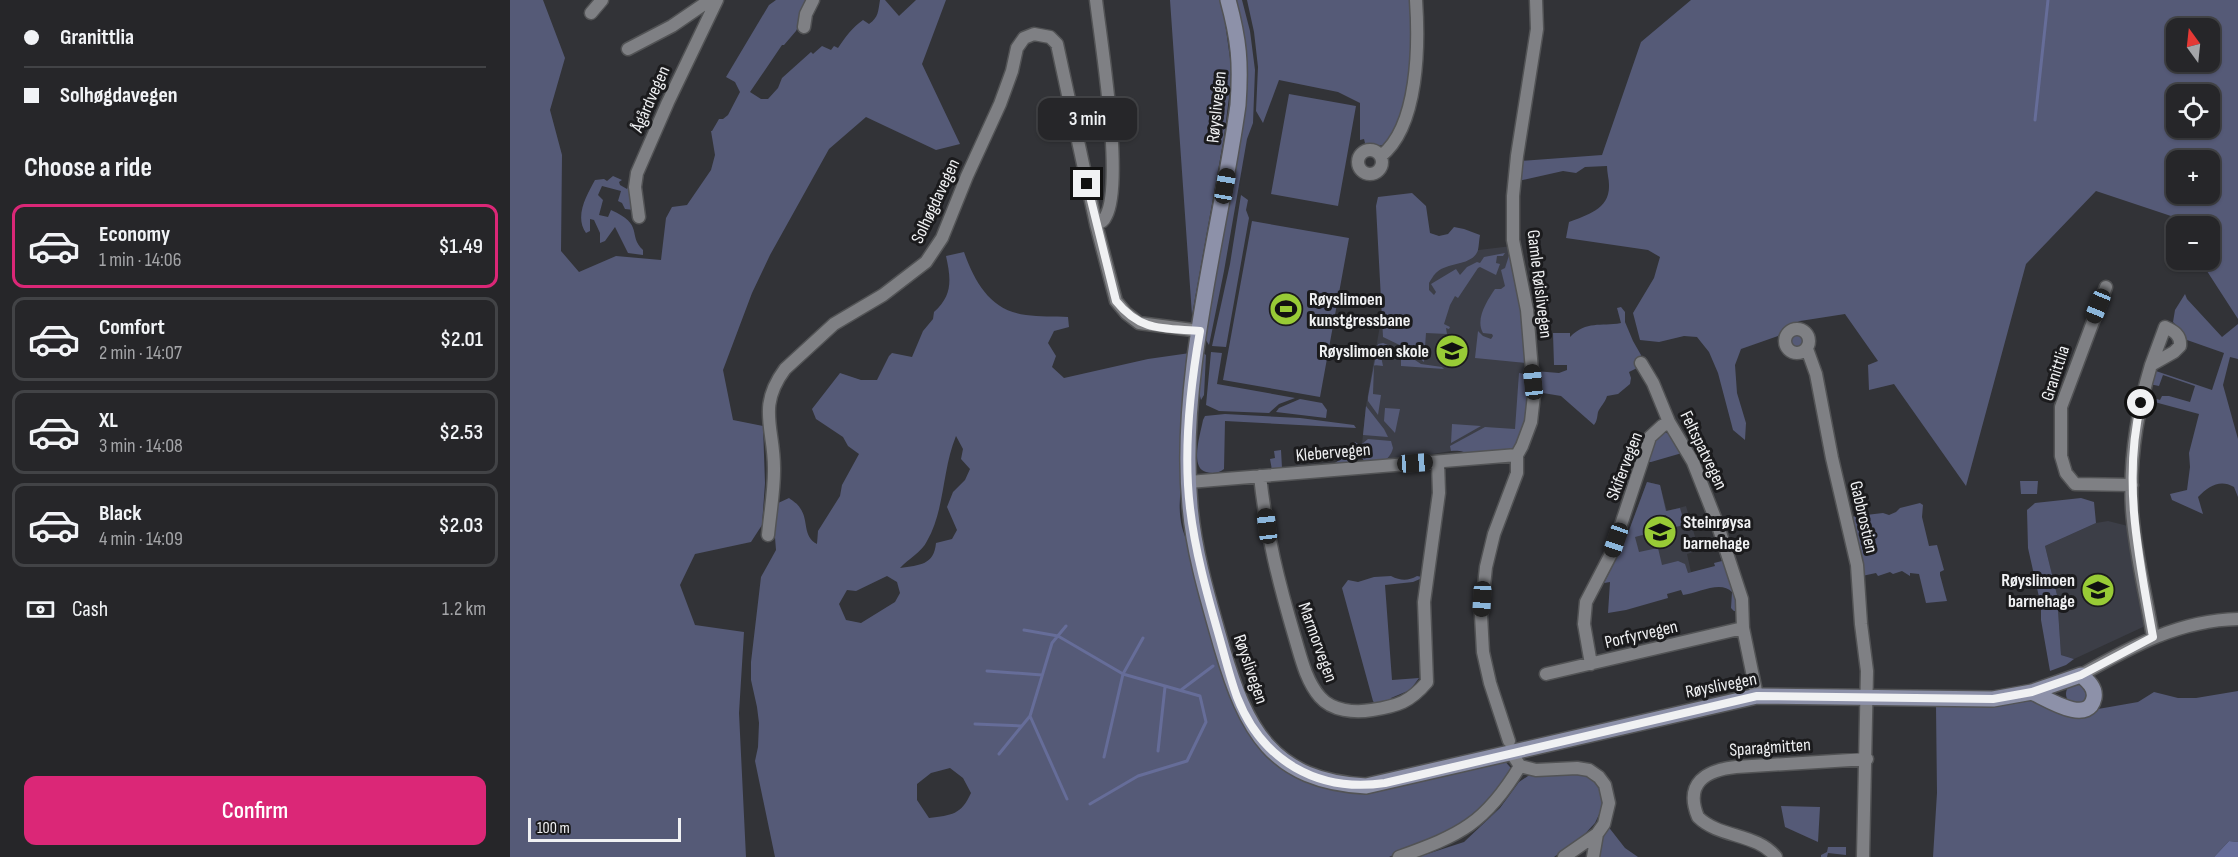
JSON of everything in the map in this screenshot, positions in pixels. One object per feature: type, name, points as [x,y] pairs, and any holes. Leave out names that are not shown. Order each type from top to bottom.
[{"type":"street","points":[[591,13],[602,0]]},
{"type":"street","name":"Ågårdvegen","points":[[628,49],[672,26],[710,0]]},
{"type":"street","name":"Ågårdvegen","points":[[639,217],[635,187],[637,173],[717,0]]},
{"type":"street","points":[[804,27],[806,14],[813,0]]},
{"type":"street","points":[[1096,0],[1111,138],[1113,182],[1107,215],[1101,223],[1096,224]]},
{"type":"street","name":"Røyslivegen","points":[[1228,0],[1239,45],[1241,68],[1239,105],[1200,331],[1190,408],[1189,482],[1193,525],[1204,581],[1238,699],[1261,739],[1286,762],[1324,781],[1366,786],[1510,746],[1757,696],[1993,699],[2032,692],[2081,675]]},
{"type":"street","points":[[1381,156],[1389,150],[1409,109],[1416,65],[1416,0]]},
{"type":"street","name":"Gamle Røislivegen","points":[[1520,766],[1510,746],[1490,683],[1483,652],[1481,615],[1486,567],[1494,534],[1517,472],[1517,455],[1531,422],[1534,395],[1527,310],[1513,240],[1513,196],[1537,29],[1536,0]]},
{"type":"street","name":"Solhøgdavegen","points":[[768,535],[774,470],[767,409],[779,378],[785,369],[834,324],[883,295],[926,262],[942,238],[966,176],[1000,104],[1012,71],[1017,48],[1024,38],[1034,34],[1050,37],[1056,44],[1096,224],[1116,301],[1139,323],[1200,331]]},
{"type":"street","name":"Granittlia","points":[[2106,287],[2061,407],[2061,456],[2066,473],[2075,484],[2132,485]]},
{"type":"street","name":"Gabbrostien","points":[[1807,348],[1816,374],[1832,458],[1857,565],[1868,698]]},
{"type":"street","name":"Feltspatvegen","points":[[1641,363],[1692,462],[1718,523],[1742,599],[1743,628],[1757,696]]},
{"type":"street","points":[[2151,365],[2137,418],[2132,510],[2153,637]]},
{"type":"street","name":"Skifervegen","points":[[1591,664],[1584,624],[1586,602],[1612,552],[1650,437],[1670,422]]},
{"type":"street","name":"Klebervegen","points":[[1189,482],[1517,455]]},
{"type":"street","name":"Marmorvegen","points":[[1260,476],[1270,549],[1308,676],[1321,699],[1337,708],[1358,712],[1402,704],[1416,696],[1427,682],[1425,602],[1440,493],[1438,462]]},
{"type":"street","points":[[2032,692],[2066,709],[2079,711],[2093,703],[2095,695],[2093,688],[2081,675],[2153,637],[2195,623],[2238,619]]},
{"type":"street","name":"Porfyrvegen","points":[[1546,674],[1743,628]]},
{"type":"street","points":[[1863,857],[1868,698]]},
{"type":"street","name":"Sparagmitten","points":[[1776,857],[1766,847],[1719,830],[1704,823],[1698,817],[1693,798],[1695,789],[1701,780],[1717,769],[1867,759]]},
{"type":"street","points":[[1399,857],[1444,840],[1476,822],[1501,795],[1520,766],[1536,770],[1577,768],[1589,770],[1605,785],[1609,803],[1604,824],[1597,834],[1564,857]]},
{"type":"street","points":[[1593,857],[1597,834]]},
{"type":"shaded area","points":[[510,0],[543,0],[565,58],[550,110],[562,155],[561,251],[579,272],[616,256],[661,260],[666,218],[672,207],[687,205],[711,170],[715,155],[711,131],[719,119],[728,115],[740,92],[735,82],[726,77],[769,5],[776,0],[811,0],[796,31],[782,45],[750,92],[761,99],[768,99],[778,88],[782,78],[811,52],[813,54],[822,46],[831,50],[834,46],[838,48],[849,32],[859,23],[863,20],[869,24],[878,14],[880,0],[885,0],[899,16],[916,0],[946,0],[922,64],[960,144],[936,150],[866,117],[829,149],[770,255],[752,293],[723,370],[733,420],[763,426],[765,483],[762,525],[751,542],[695,554],[680,585],[695,625],[744,632],[739,713],[746,857],[510,857]]},
{"type":"shaded area","points":[[1170,0],[1220,0],[1232,73],[1224,137],[1192,315]]},
{"type":"shaded area","points":[[1234,0],[1242,0],[1250,31],[1255,70],[1253,123],[1247,139],[1209,345],[1204,337],[1238,155]]},
{"type":"shaded area","points":[[1247,0],[1414,0],[1412,76],[1396,131],[1384,145],[1366,147],[1364,139],[1360,140],[1360,103],[1338,92],[1279,80],[1263,123],[1256,111],[1258,67]]},
{"type":"shaded area","points":[[1691,0],[2238,0],[2238,319],[2206,270],[2220,270],[2220,216],[2171,216],[2096,191],[2026,264],[1966,486],[1894,384],[1869,390],[1868,365],[1878,361],[1845,314],[1800,321],[1783,328],[1778,336],[1741,349],[1735,365],[1737,393],[1746,423],[1745,440],[1733,430],[1718,373],[1709,352],[1697,337],[1684,336],[1659,342],[1640,340],[1633,313],[1654,278],[1660,257],[1648,250],[1566,238],[1569,222],[1596,210],[1606,200],[1609,185],[1607,166],[1585,167],[1576,173],[1563,171],[1518,181],[1519,161],[1602,155],[1641,42]]},
{"type":"shaded area","points":[[1289,94],[1356,106],[1338,206],[1271,194]]},
{"type":"shaded area","points":[[613,176],[622,180],[619,182],[620,185],[627,189],[630,183],[634,210],[625,209],[618,201],[621,191],[602,186],[598,195],[603,200],[599,215],[608,217],[611,210],[628,220],[634,230],[638,245],[643,250],[643,255],[628,253],[615,227],[605,241],[600,243],[600,233],[594,220],[590,219],[590,231],[586,233],[583,226],[581,213],[595,180],[607,181]]},
{"type":"shaded area","points":[[1412,193],[1426,206],[1430,233],[1439,236],[1448,234],[1454,227],[1480,235],[1478,250],[1471,259],[1442,269],[1435,274],[1429,283],[1429,290],[1434,295],[1436,292],[1431,284],[1456,269],[1460,275],[1467,267],[1477,262],[1480,263],[1484,257],[1505,253],[1503,256],[1497,256],[1496,263],[1500,264],[1496,275],[1478,268],[1458,298],[1455,296],[1444,324],[1450,327],[1446,328],[1447,334],[1426,333],[1424,362],[1410,350],[1383,337],[1376,206],[1378,197]]},
{"type":"shaded area","points":[[1241,195],[1248,200],[1246,210],[1249,218],[1226,347],[1212,346],[1230,264]]},
{"type":"shaded area","name":"Røyslimoen kunstgressbane","points":[[1252,221],[1349,238],[1320,397],[1223,380]]},
{"type":"shaded area","name":"Røyslimoen skole","points":[[1512,246],[1525,310],[1528,425],[1468,453],[1463,450],[1451,451],[1384,462],[1363,460],[1362,444],[1366,406],[1383,308],[1462,252]]},
{"type":"shaded area","points":[[1512,246],[1516,263],[1527,363],[1475,358],[1478,331],[1491,339],[1493,336],[1483,333],[1481,316],[1495,289],[1505,286],[1501,270],[1505,268]]},
{"type":"shaded area","points":[[964,252],[979,285],[1003,308],[1026,315],[1068,317],[1069,327],[1054,331],[1048,343],[1056,356],[1052,367],[1064,378],[1148,359],[1190,353],[1180,501],[1181,523],[1250,733],[1322,786],[1503,759],[1510,767],[1510,773],[1473,820],[1389,857],[775,857],[755,761],[759,723],[751,680],[751,662],[761,577],[776,550],[774,525],[776,504],[789,498],[797,504],[803,513],[809,537],[817,544],[818,531],[840,496],[842,485],[859,454],[848,446],[843,437],[816,419],[812,409],[840,373],[861,380],[877,380],[892,353],[912,357],[923,331],[945,299],[949,286],[946,256]],"holes":[[[956,436],[963,449],[961,459],[970,469],[965,480],[953,492],[947,507],[957,530],[952,539],[936,543],[932,556],[925,563],[900,568],[922,549],[933,529]],[[887,576],[897,582],[900,593],[895,602],[861,623],[846,620],[839,604],[847,590],[856,591]],[[950,768],[963,778],[971,793],[963,806],[955,813],[929,818],[917,800],[917,784],[931,773]]]},
{"type":"shaded area","points":[[2185,294],[2222,337],[2238,324],[2238,359],[2230,357],[2223,385],[2238,439],[2238,497],[2234,487],[2229,485],[2219,484],[2211,487],[2198,497],[2203,514],[2172,500],[2170,494],[2187,490],[2189,453],[2199,414],[2147,400],[2147,396],[2160,400],[2162,396],[2169,396],[2190,402],[2195,386],[2163,375],[2159,386],[2149,384],[2153,370],[2212,390],[2224,353],[2187,340],[2184,333],[2173,322],[2175,310]]},
{"type":"shaded area","points":[[1621,307],[1625,312],[1625,322],[1641,355],[1639,367],[1629,372],[1630,384],[1618,394],[1607,396],[1594,425],[1561,396],[1537,392],[1535,371],[1559,373],[1567,370],[1567,365],[1554,365],[1553,333],[1570,333],[1570,337],[1588,326],[1621,323],[1617,308]]},
{"type":"shaded area","points":[[1797,332],[1803,335],[1806,341],[1803,347],[1797,350],[1791,347],[1788,341],[1791,335]]},
{"type":"shaded area","points":[[1383,343],[1393,347],[1381,356],[1383,366],[1374,365],[1378,344]]},
{"type":"shaded area","points":[[1400,350],[1421,364],[1444,369],[1401,366],[1401,359],[1384,356],[1390,351]]},
{"type":"shaded area","points":[[1202,352],[1206,355],[1204,395],[1201,400],[1198,388]]},
{"type":"shaded area","points":[[1211,352],[1222,353],[1217,384],[1295,398],[1279,404],[1269,413],[1219,411],[1206,405]]},
{"type":"shaded area","points":[[1374,365],[1373,394],[1381,395],[1378,415],[1368,401]]},
{"type":"shaded area","points":[[1519,373],[1527,374],[1529,416],[1516,447],[1481,454],[1451,451],[1450,446],[1485,427],[1515,429]]},
{"type":"shaded area","points":[[1300,399],[1322,403],[1327,410],[1326,418],[1276,412],[1279,408]]},
{"type":"shaded area","points":[[1366,406],[1384,429],[1388,437],[1363,435]]},
{"type":"shaded area","points":[[1385,408],[1400,409],[1395,433],[1384,421]]},
{"type":"shaded area","points":[[1225,414],[1300,418],[1354,425],[1356,428],[1225,421],[1224,469],[1216,473],[1206,472],[1198,464],[1197,457],[1203,420],[1205,416]]},
{"type":"shaded area","points":[[1452,424],[1481,426],[1451,443]]},
{"type":"shaded area","points":[[1663,432],[1670,434],[1682,453],[1647,462],[1653,441]]},
{"type":"shaded area","points":[[1368,439],[1391,441],[1393,448],[1389,457],[1383,461],[1365,463],[1362,457],[1362,444]]},
{"type":"shaded area","points":[[1355,442],[1358,444],[1358,455],[1353,457],[1347,465],[1293,469],[1294,466],[1335,463],[1342,458],[1346,448]]},
{"type":"shaded area","points":[[1281,450],[1282,468],[1272,470],[1270,459],[1275,458],[1274,451]]},
{"type":"shaded area","points":[[2020,481],[2038,481],[2037,494],[2021,494]]},
{"type":"shaded area","name":"Steinrøysa barnehage","points":[[1647,482],[1660,485],[1667,511],[1686,506],[1699,550],[1687,554],[1691,572],[1687,574],[1637,574],[1604,583],[1624,544]]},
{"type":"shaded area","points":[[1647,482],[1660,485],[1666,511],[1680,508],[1685,525],[1670,528],[1666,515],[1651,519],[1654,532],[1635,537],[1639,552],[1658,548],[1662,565],[1678,561],[1685,564],[1688,573],[1715,566],[1714,563],[1722,561],[1718,549],[1721,548],[1729,565],[1738,611],[1731,608],[1732,592],[1716,587],[1683,595],[1681,590],[1667,594],[1668,598],[1608,613],[1610,582],[1604,583],[1624,544]]},
{"type":"shaded area","points":[[2081,498],[2094,502],[2096,523],[2045,546],[2057,595],[2061,655],[2074,659],[2050,671],[2041,620],[2041,606],[2028,548],[2027,510],[2035,503]]},
{"type":"shaded area","points":[[1920,503],[1923,505],[1922,517],[1929,546],[1937,545],[1944,570],[1940,572],[1940,575],[1947,601],[1926,603],[1919,574],[1910,573],[1910,576],[1902,571],[1878,576],[1876,573],[1862,576],[1849,517],[1883,513],[1889,515],[1900,508]]},
{"type":"shaded area","name":"Røyslimoen barnehage","points":[[2108,521],[2128,526],[2145,617],[2143,627],[2074,659],[2061,655],[2057,595],[2045,546],[2096,523]]},
{"type":"shaded area","points":[[1391,576],[1404,580],[1417,576],[1422,577],[1421,585],[1420,579],[1385,585],[1392,680],[1419,678],[1410,690],[1391,698],[1392,702],[1376,705],[1342,588],[1348,580],[1358,582],[1374,577]]},
{"type":"shaded area","points":[[2077,683],[2085,686],[2088,694],[2085,702],[2077,705],[2069,702],[2066,694],[2069,686]]},
{"type":"shaded area","points":[[2238,691],[2238,842],[2229,841],[2214,857],[1933,857],[1937,793],[1936,706],[2032,701],[2062,715],[2079,717],[2090,715],[2098,709],[2138,702],[2154,692],[2178,698],[2196,698]]},
{"type":"shaded area","points":[[1576,773],[1588,777],[1598,785],[1603,806],[1595,823],[1583,836],[1554,857],[1418,857],[1464,842],[1500,808],[1519,782],[1528,776]]},
{"type":"shaded area","points":[[1781,806],[1820,807],[1818,842],[1785,827]]},
{"type":"shaded area","points":[[1607,825],[1625,848],[1638,857],[1596,857],[1599,839]]},
{"type":"shaded area","points":[[2229,841],[2238,842],[2238,857],[2214,857]]},
{"type":"shaded area","points":[[1828,847],[1846,847],[1846,855],[1828,853],[1827,857],[1821,857],[1827,852]]},
{"type":"waterway","points":[[2035,120],[2048,0]]},
{"type":"waterway","points":[[999,754],[1030,716],[1052,643],[1066,626]]},
{"type":"waterway","points":[[1024,630],[1058,636],[1123,674],[1200,696],[1206,722],[1187,761],[1138,776],[1090,804]]},
{"type":"waterway","points":[[1104,757],[1123,674],[1143,638]]},
{"type":"waterway","points":[[1181,690],[1213,666]]},
{"type":"waterway","points":[[987,671],[1042,675]]},
{"type":"waterway","points":[[1158,751],[1165,687]]},
{"type":"waterway","points":[[1030,716],[1067,799]]},
{"type":"waterway","points":[[975,724],[1021,726]]},
{"type":"place","name":"Røyslimoen kunstgressbane","points":[[1286,309]]},
{"type":"place","name":"Røyslimoen skole","points":[[1452,351]]},
{"type":"place","name":"Steinrøysa barnehage","points":[[1660,532]]},
{"type":"place","name":"Røyslimoen barnehage","points":[[2098,590]]},
{"type":"route","points":[[1087,184],[1116,301],[1139,323],[1200,331],[1190,408],[1189,482],[1194,535],[1210,604],[1231,679],[1248,720],[1272,751],[1305,773],[1324,781],[1366,786],[1385,783],[1757,696],[1993,699],[2032,692],[2081,675],[2153,637],[2132,510],[2133,454],[2141,403]]}]
